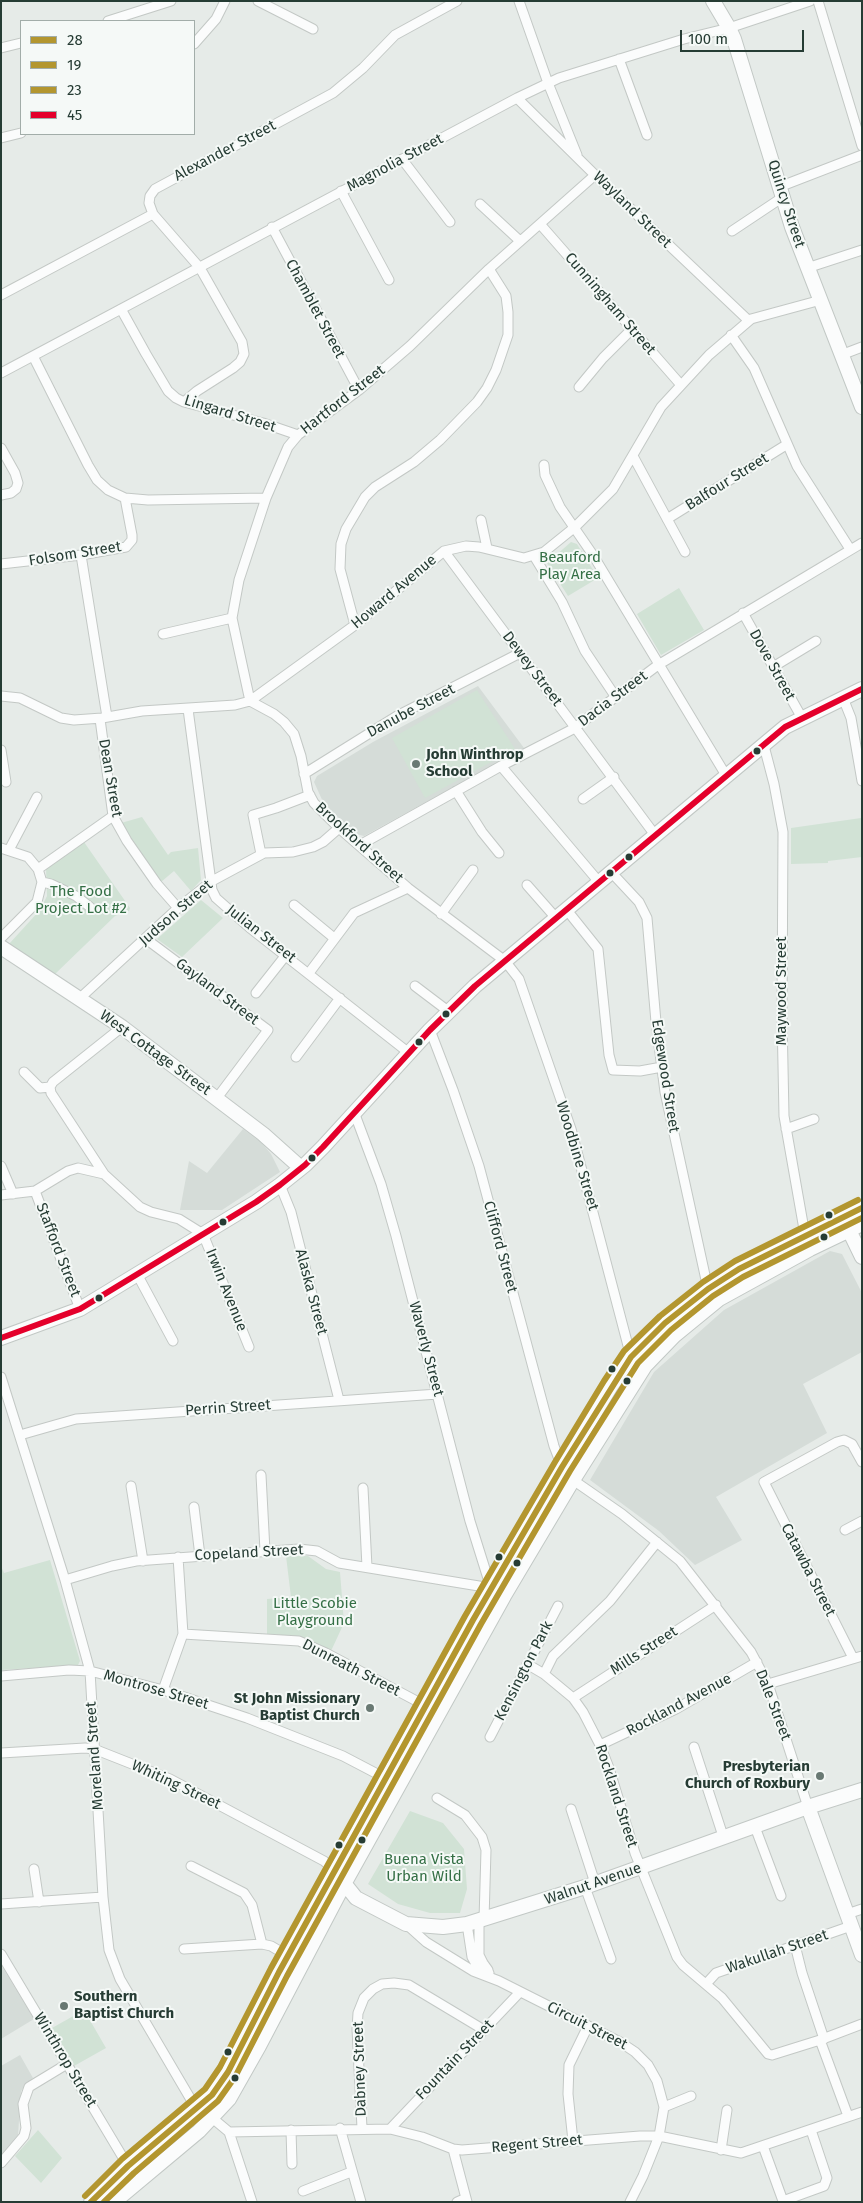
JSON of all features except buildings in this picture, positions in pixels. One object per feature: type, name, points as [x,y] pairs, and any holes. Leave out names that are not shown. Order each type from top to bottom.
[{"type":"main road","name":"Quincy Street","points":[[713,1],[730,28],[781,192],[807,268],[862,407]]},
{"type":"main road","points":[[1,1338],[80,1309],[256,1202],[280,1185],[301,1168],[448,1011],[506,960],[785,727],[862,689]]},
{"type":"main road","name":"West Cottage Street","points":[[1,947],[122,1027],[264,1134],[301,1168]]},
{"type":"main road","points":[[91,2202],[128,2166],[212,2095],[228,2072],[288,1956],[491,1588],[611,1386],[631,1358],[660,1328],[708,1289],[739,1269],[843,1217],[860,1212]]},
{"type":"main road","points":[[843,1217],[862,1257]]},
{"type":"main road","points":[[114,2202],[212,2118],[229,2099],[344,1884],[504,1596],[573,1480],[645,1366],[675,1335],[712,1305],[742,1286],[862,1224]]},
{"type":"main road","name":"Walnut Avenue","points":[[335,1871],[356,1898],[406,1924],[443,1926],[477,1922],[641,1868],[808,1807],[862,1790]]},
{"type":"main road","name":"Dale Street","points":[[808,1807],[862,1955]]},
{"type":"street","points":[[111,20],[171,1]]},
{"type":"street","points":[[195,43],[216,19],[225,1]]},
{"type":"street","points":[[258,1],[313,29]]},
{"type":"street","name":"Alexander Street","points":[[153,214],[149,203],[150,196],[155,189],[333,93],[363,68],[395,35],[457,1]]},
{"type":"street","points":[[519,1],[548,83],[578,158]]},
{"type":"street","name":"Magnolia Street","points":[[1,373],[200,268],[272,227],[548,83],[619,59],[730,28],[810,1]]},
{"type":"street","points":[[818,1],[862,146]]},
{"type":"street","points":[[1,48],[20,43]]},
{"type":"street","points":[[619,59],[647,135]]},
{"type":"street","name":"Wayland Street","points":[[517,98],[748,320]]},
{"type":"street","points":[[1,138],[20,133]]},
{"type":"street","points":[[732,231],[781,192],[862,155]]},
{"type":"street","points":[[402,159],[450,222]]},
{"type":"street","name":"Hartford Street","points":[[250,701],[232,618],[239,580],[266,498],[283,456],[298,435],[359,390],[410,346],[489,269],[595,175]]},
{"type":"street","points":[[341,191],[390,280]]},
{"type":"street","points":[[480,204],[520,242]]},
{"type":"street","points":[[1,295],[153,214],[200,268],[242,342],[244,354],[240,362],[233,368],[197,391],[184,402]]},
{"type":"street","name":"Cunningham Street","points":[[540,224],[681,384]]},
{"type":"street","name":"Chamblet Street","points":[[272,227],[359,390]]},
{"type":"street","points":[[807,268],[862,250]]},
{"type":"street","points":[[355,625],[340,569],[341,544],[346,529],[365,497],[375,487],[414,462],[440,440],[478,402],[487,388],[496,370],[508,335],[506,296],[489,269]]},
{"type":"street","points":[[615,696],[585,651],[562,602],[534,556],[544,552],[575,527],[613,489],[661,407],[731,334],[748,320],[821,300]]},
{"type":"street","name":"Lingard Street","points":[[121,309],[168,391],[184,402],[262,423],[298,435]]},
{"type":"street","points":[[579,387],[603,358],[632,329]]},
{"type":"street","points":[[731,334],[754,368],[786,445],[797,466],[850,549]]},
{"type":"street","points":[[841,355],[862,347]]},
{"type":"street","points":[[33,356],[97,480],[108,490],[125,498],[148,500],[266,498]]},
{"type":"street","name":"Balfour Street","points":[[667,518],[786,445]]},
{"type":"street","points":[[1,448],[15,473],[18,483],[11,493],[1,494]]},
{"type":"street","points":[[633,456],[685,552]]},
{"type":"street","points":[[544,465],[545,475],[552,492],[727,777]]},
{"type":"street","name":"Folsom Street","points":[[1,564],[81,555],[126,547],[130,544],[132,535],[125,498]]},
{"type":"street","points":[[480,520],[487,548]]},
{"type":"street","name":"Dacia Street","points":[[360,845],[575,727],[658,665],[862,543]]},
{"type":"street","name":"Howard Avenue","points":[[1,696],[27,700],[61,718],[74,720],[103,718],[142,711],[235,705],[250,701],[355,625],[444,551],[466,546],[487,548],[516,557],[534,556]]},
{"type":"street","name":"Dewey Street","points":[[444,551],[656,835]]},
{"type":"street","name":"Dean Street","points":[[81,555],[103,718],[113,816],[127,841],[157,884],[178,908]]},
{"type":"street","name":"Dove Street","points":[[743,613],[802,718]]},
{"type":"street","points":[[163,634],[232,618]]},
{"type":"street","points":[[774,667],[816,641]]},
{"type":"street","name":"Danube Street","points":[[304,774],[397,716],[520,653]]},
{"type":"street","points":[[843,698],[851,718],[862,781]]},
{"type":"street","name":"Brookford Street","points":[[250,701],[274,714],[294,734],[310,795],[318,808],[408,888],[506,960]]},
{"type":"street","name":"Julian Street","points":[[188,709],[212,890],[216,898],[226,908],[409,1053]]},
{"type":"street","name":"Maywood Street","points":[[764,746],[774,784],[783,832],[783,1096],[786,1129],[805,1235]]},
{"type":"street","points":[[1,750],[6,782]]},
{"type":"street","points":[[501,766],[599,882]]},
{"type":"street","points":[[583,799],[614,777]]},
{"type":"street","points":[[456,791],[482,832],[499,853]]},
{"type":"street","points":[[261,854],[253,815],[310,795]]},
{"type":"street","points":[[1,938],[37,902],[42,882],[38,869],[28,857],[5,849],[37,797]]},
{"type":"street","points":[[38,869],[113,816]]},
{"type":"street","name":"Judson Street","points":[[80,999],[178,908],[212,881],[261,854],[304,851],[322,842],[339,828]]},
{"type":"street","points":[[441,914],[473,870]]},
{"type":"street","name":"Edgewood Street","points":[[611,872],[639,902],[648,918],[665,1092],[708,1289]]},
{"type":"street","points":[[42,882],[51,884],[76,896],[90,907]]},
{"type":"street","points":[[527,885],[598,949],[609,1055],[613,1070],[640,1071],[662,1067]]},
{"type":"street","points":[[309,973],[354,913],[408,888]]},
{"type":"street","points":[[294,905],[334,938]]},
{"type":"street","name":"Gayland Street","points":[[146,939],[268,1030],[217,1098]]},
{"type":"street","points":[[256,993],[286,954]]},
{"type":"street","name":"Woodbine Street","points":[[506,960],[519,979],[571,1129],[631,1358]]},
{"type":"street","points":[[415,986],[448,1011]]},
{"type":"street","points":[[296,1057],[340,998]]},
{"type":"street","points":[[24,1072],[40,1088],[50,1087],[122,1027]]},
{"type":"street","name":"Clifford Street","points":[[430,1030],[450,1081],[479,1166],[554,1446],[562,1467]]},
{"type":"street","points":[[50,1087],[51,1093],[104,1174],[140,1206],[152,1212],[179,1219],[203,1234]]},
{"type":"street","name":"Waverly Street","points":[[354,1112],[381,1184],[396,1236],[470,1521],[491,1588]]},
{"type":"street","points":[[786,1129],[814,1119]]},
{"type":"street","points":[[1,1166],[13,1194]]},
{"type":"street","points":[[1,1195],[35,1191],[78,1168],[104,1174]]},
{"type":"street","name":"Alaska Street","points":[[280,1185],[291,1212],[339,1400]]},
{"type":"street","name":"Stafford Street","points":[[35,1191],[80,1309]]},
{"type":"street","name":"Irwin Avenue","points":[[203,1234],[249,1347]]},
{"type":"street","points":[[137,1274],[173,1340]]},
{"type":"street","name":"Moreland Street","points":[[1,1377],[65,1580],[90,1671],[103,1896],[109,1950],[120,1978],[190,2098],[212,2118]]},
{"type":"street","name":"Perrin Street","points":[[20,1435],[76,1419],[438,1394]]},
{"type":"street","name":"Catawba Street","points":[[857,1657],[764,1482],[844,1440],[852,1444],[862,1462]]},
{"type":"street","name":"Dale Street","points":[[562,1467],[573,1480],[622,1514],[680,1560],[716,1605],[757,1662],[768,1684],[808,1807]]},
{"type":"street","points":[[261,1475],[265,1551]]},
{"type":"street","points":[[131,1486],[143,1561]]},
{"type":"street","points":[[362,1488],[367,1567]]},
{"type":"street","points":[[194,1507],[200,1556]]},
{"type":"street","points":[[845,1530],[862,1521]]},
{"type":"street","points":[[544,1674],[553,1656],[610,1601],[657,1542]]},
{"type":"street","name":"Copeland Street","points":[[65,1580],[112,1566],[143,1561],[299,1549],[317,1551],[339,1563],[491,1588]]},
{"type":"street","points":[[163,1690],[183,1634],[178,1557]]},
{"type":"street","points":[[491,1588],[504,1596]]},
{"type":"street","name":"Mills Street","points":[[573,1698],[716,1605]]},
{"type":"street","name":"Kensington Park","points":[[490,1737],[558,1606]]},
{"type":"street","name":"Dunreath Street","points":[[183,1634],[298,1641],[326,1653],[426,1706]]},
{"type":"street","points":[[768,1684],[857,1657]]},
{"type":"street","name":"Rockland Avenue","points":[[600,1746],[676,1709],[757,1662]]},
{"type":"street","name":"Rockland Street","points":[[527,1664],[544,1674],[573,1698],[583,1712],[600,1746],[641,1868],[677,1957],[691,1973],[722,1998],[768,2054],[772,2055],[862,2024]]},
{"type":"street","name":"Montrose Street","points":[[1,1676],[69,1670],[90,1671],[163,1690],[247,1718],[342,1756],[387,1779]]},
{"type":"street","points":[[694,1747],[724,1839]]},
{"type":"street","name":"Whiting Street","points":[[1,1753],[94,1749],[170,1779],[324,1861],[335,1871]]},
{"type":"street","name":"Circuit Street","points":[[438,1798],[465,1816],[482,1837],[486,1850],[477,1922],[479,1955],[482,1964],[499,1981]]},
{"type":"street","points":[[571,1809],[611,1959]]},
{"type":"street","points":[[755,1827],[781,1896]]},
{"type":"street","points":[[191,1866],[244,1893],[252,1905],[262,1944]]},
{"type":"street","points":[[34,1869],[39,1902]]},
{"type":"street","points":[[1,1904],[103,1896]]},
{"type":"street","name":"Wakullah Street","points":[[706,1984],[716,1973],[795,1945],[849,1920],[862,1909]]},
{"type":"street","name":"Circuit Street","points":[[406,1924],[426,1942],[473,1971],[499,1981],[620,2042],[636,2052],[648,2065],[657,2081],[664,2107],[659,2136],[630,2202]]},
{"type":"street","points":[[184,1950],[262,1944],[271,1946],[288,1956]]},
{"type":"street","points":[[795,1945],[822,2039],[848,2116]]},
{"type":"street","name":"Winthrop Street","points":[[1,1954],[128,2166]]},
{"type":"street","name":"Dabney Street","points":[[362,2128],[357,2029],[358,2013],[364,1998],[372,1989],[388,1984],[409,1985],[484,2030]]},
{"type":"street","name":"Fountain Street","points":[[390,2129],[520,1992]]},
{"type":"street","points":[[573,2141],[568,2094],[569,2065],[588,2026]]},
{"type":"street","points":[[1,2163],[24,2136],[26,2128],[23,2104],[29,2087],[67,2064]]},
{"type":"street","points":[[664,2107],[691,2096]]},
{"type":"street","points":[[721,2150],[728,2110]]},
{"type":"street","name":"Regent Street","points":[[230,2132],[340,2128],[390,2129],[422,2136],[453,2149],[462,2150],[659,2136],[741,2153],[862,2112]]},
{"type":"street","points":[[212,2118],[230,2132],[252,2202]]},
{"type":"street","points":[[340,2128],[361,2202]]},
{"type":"street","points":[[291,2130],[292,2164]]},
{"type":"street","points":[[763,2146],[783,2201],[824,2186],[827,2178],[811,2130]]},
{"type":"street","points":[[453,2149],[467,2200],[456,2202]]},
{"type":"street","points":[[304,2191],[351,2172]]},
{"type":"shaded area","name":"John Winthrop School","points":[[478,686],[524,748],[364,836],[356,834],[324,804],[314,782],[317,776],[373,742]]},
{"type":"shaded area","points":[[243,1129],[261,1142],[271,1154],[280,1172],[222,1210],[180,1210],[189,1161],[207,1173]]},
{"type":"shaded area","points":[[830,1251],[842,1254],[862,1293],[862,1352],[803,1384],[827,1433],[716,1497],[742,1540],[695,1565],[659,1531],[590,1480],[654,1372],[724,1310]]},
{"type":"shaded area","points":[[1,1965],[34,2019],[1,2039]]},
{"type":"shaded area","points":[[20,2055],[33,2078],[21,2091],[18,2135],[1,2155],[1,2066]]},
{"type":"green space","name":"Beauford Play Area","points":[[571,542],[577,544],[598,578],[568,596],[547,563]]},
{"type":"green space","points":[[679,588],[704,630],[661,655],[637,614]]},
{"type":"green space","points":[[477,690],[515,749],[425,798],[392,738]]},
{"type":"green space","points":[[142,817],[168,855],[171,852],[198,848],[201,880],[191,891],[174,871],[161,882],[121,823]]},
{"type":"green space","points":[[861,818],[862,857],[828,861],[828,863],[791,864],[791,828]]},
{"type":"green space","name":"The Food Project Lot #2","points":[[84,842],[130,908],[129,911],[115,916],[54,975],[9,944],[40,910],[47,896],[46,868]]},
{"type":"green space","points":[[201,900],[223,918],[182,957],[157,939]]},
{"type":"green space","name":"Little Scobie Playground","points":[[286,1556],[308,1556],[326,1569],[340,1572],[344,1623],[331,1651],[297,1636],[267,1634],[267,1599],[291,1597]]},
{"type":"green space","points":[[50,1560],[80,1661],[78,1665],[1,1670],[1,1566],[4,1573]]},
{"type":"green space","name":"Buena Vista Urban Wild","points":[[410,1811],[443,1823],[464,1849],[467,1889],[460,1913],[430,1913],[398,1904],[368,1884]]},
{"type":"green space","points":[[84,2010],[106,2048],[74,2066],[52,2028]]},
{"type":"green space","points":[[38,2130],[62,2158],[41,2183],[15,2156]]},
{"type":"transit line","name":"45","points":[[1,1338],[80,1309],[256,1202],[280,1185],[305,1165],[323,1147],[430,1030],[475,986],[785,727],[862,689]]},
{"type":"transit line","name":"23","points":[[85,2196],[122,2159],[205,2089],[220,2067],[271,1968],[465,1616],[555,1462],[624,1351],[660,1316],[703,1282],[735,1261],[858,1200]]},
{"type":"transit line","name":"28","points":[[91,2202],[128,2166],[212,2095],[228,2072],[279,1972],[473,1620],[562,1467],[631,1357],[665,1323],[708,1289],[739,1269],[862,1208]]},
{"type":"transit line","name":"19","points":[[104,2202],[134,2173],[218,2101],[235,2077],[287,1976],[481,1624],[570,1471],[638,1363],[671,1330],[713,1296],[743,1277],[862,1218]]},
{"type":"place","name":"John Winthrop School","points":[[416,764]]},
{"type":"place","name":"St John Missionary Baptist Church","points":[[370,1708]]},
{"type":"place","name":"Presbyterian Church of Roxbury","points":[[820,1776]]},
{"type":"place","name":"Southern Baptist Church","points":[[64,2006]]}]
